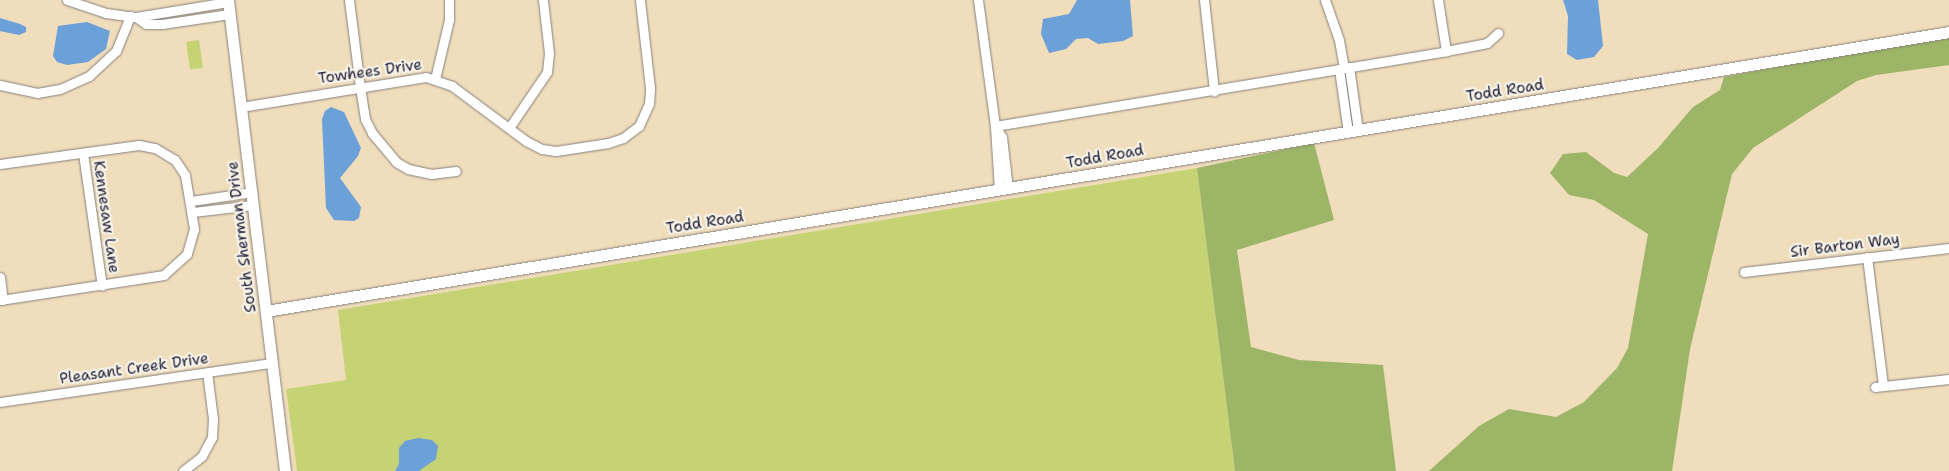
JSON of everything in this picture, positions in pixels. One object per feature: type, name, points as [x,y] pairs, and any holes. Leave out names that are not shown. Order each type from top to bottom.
[{"type":"street","points":[[67,0],[91,10],[133,17],[146,24],[162,24],[229,14]]},
{"type":"street","points":[[91,10],[94,0]]},
{"type":"street","points":[[350,0],[360,87],[369,128],[396,162],[422,173],[456,171]]},
{"type":"street","points":[[435,79],[449,20],[449,0]]},
{"type":"street","points":[[509,128],[548,72],[549,53],[543,0]]},
{"type":"street","name":"Towhees Drive","points":[[241,107],[422,77],[435,79],[452,86],[535,146],[563,150],[623,138],[639,126],[647,110],[650,88],[640,0]]},
{"type":"street","points":[[978,0],[995,126],[1002,137],[1004,189]]},
{"type":"street","points":[[1204,0],[1214,91]]},
{"type":"street","points":[[1325,0],[1339,40],[1353,131]]},
{"type":"street","points":[[1438,0],[1446,50]]},
{"type":"street","points":[[133,17],[228,1]]},
{"type":"street","name":"South Sherman Drive","points":[[228,1],[285,471]]},
{"type":"street","points":[[0,85],[37,94],[62,88],[89,76],[116,51],[133,17]]},
{"type":"street","name":"Todd Road","points":[[266,311],[1949,32]]},
{"type":"street","points":[[995,126],[1214,91],[1487,43],[1498,33]]},
{"type":"street","points":[[0,164],[140,145],[155,148],[172,158],[181,168],[193,212],[193,240],[177,266],[153,278],[2,300],[0,277]]},
{"type":"street","name":"Kennesaw Lane","points":[[83,152],[102,286]]},
{"type":"street","points":[[191,201],[252,192]]},
{"type":"street","points":[[193,212],[254,205]]},
{"type":"street","name":"Sir Barton Way","points":[[1744,272],[1949,248]]},
{"type":"street","points":[[1867,258],[1879,387],[1949,379]]},
{"type":"street","name":"Pleasant Creek Drive","points":[[0,402],[272,363]]},
{"type":"street","points":[[183,471],[202,456],[212,436],[213,419],[207,372]]},
{"type":"green space","points":[[1949,26],[1949,65],[1876,75],[1857,81],[1753,148],[1732,174],[1690,349],[1672,471],[1429,471],[1479,426],[1509,409],[1556,417],[1584,402],[1617,368],[1628,348],[1648,234],[1594,200],[1569,195],[1550,173],[1563,154],[1586,152],[1614,173],[1627,177],[1658,148],[1693,107],[1720,90],[1724,77],[1941,36]]},
{"type":"green space","points":[[199,40],[203,68],[190,70],[186,42]]},
{"type":"green space","points":[[1314,143],[1334,220],[1237,250],[1251,347],[1299,360],[1383,365],[1396,471],[1235,471],[1197,168]]},
{"type":"green space","points":[[1197,168],[1235,471],[297,471],[286,389],[346,380],[338,310]]},
{"type":"water","points":[[1077,0],[1130,0],[1133,36],[1123,41],[1098,44],[1088,38],[1076,39],[1066,49],[1049,53],[1041,34],[1043,19],[1069,14]]},
{"type":"water","points":[[1563,0],[1598,0],[1603,46],[1594,57],[1577,60],[1567,54],[1568,16]]},
{"type":"water","points":[[0,18],[26,27],[26,32],[19,35],[0,31]]},
{"type":"water","points":[[87,22],[110,31],[106,49],[88,62],[67,65],[57,62],[53,56],[58,26]]},
{"type":"water","points":[[331,107],[344,112],[361,148],[358,156],[340,178],[361,207],[359,218],[354,221],[334,220],[326,208],[322,119],[325,111]]},
{"type":"water","points":[[418,438],[432,440],[438,446],[436,459],[419,471],[395,471],[399,464],[399,448],[405,441]]}]
